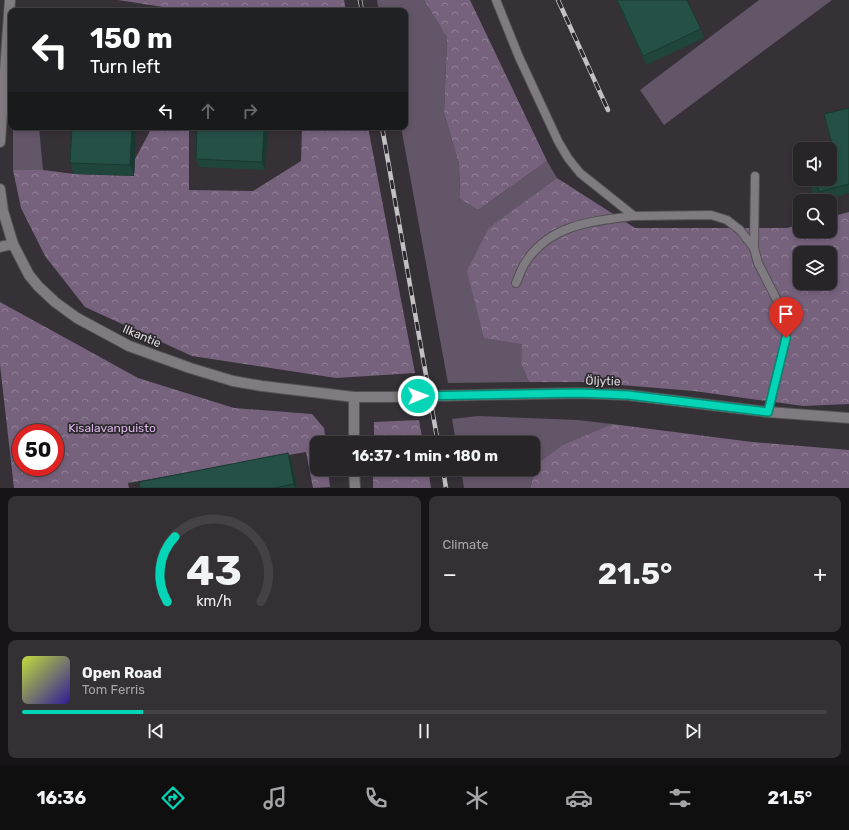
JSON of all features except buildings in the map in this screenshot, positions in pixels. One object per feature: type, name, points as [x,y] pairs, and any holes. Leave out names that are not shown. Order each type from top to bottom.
[{"type":"main road","points":[[0,142],[8,28]]},
{"type":"main road","name":"Ilkantie","points":[[0,189],[3,211],[13,244],[28,275],[55,302],[77,318],[129,346],[190,368],[233,381],[354,397]]},
{"type":"main road","points":[[0,247],[13,244]]},
{"type":"main road","name":"Öljytie","points":[[354,397],[579,393],[628,395],[768,412],[849,418]]},
{"type":"main road","points":[[354,397],[354,436]]},
{"type":"main road","points":[[354,476],[354,488]]},
{"type":"lane","points":[[496,0],[519,57],[558,141],[568,158],[580,173],[634,216]]},
{"type":"lane","points":[[755,176],[754,248],[758,263],[784,314],[787,325],[786,338],[768,412]]},
{"type":"lane","points":[[516,283],[525,264],[536,249],[552,236],[574,226],[593,221],[634,216],[711,215],[726,220],[740,230],[754,248]]},
{"type":"shaded area","points":[[377,0],[424,0],[447,38],[444,113],[459,164],[460,199],[478,210],[547,161],[557,178],[534,195],[521,364],[529,382],[448,383],[402,130],[408,130],[408,8],[378,8]]},
{"type":"shaded area","points":[[759,0],[832,0],[664,125],[640,90]]},
{"type":"shaded area","points":[[13,130],[39,130],[43,170],[13,170]]},
{"type":"shaded area","points":[[478,416],[578,420],[612,424],[562,445],[540,462],[540,436],[455,436],[452,419]]},
{"type":"shaded area","points":[[462,476],[534,476],[530,488],[464,488]]},
{"type":"green space","points":[[118,0],[344,0],[345,8],[170,8]]},
{"type":"green space","points":[[424,0],[470,0],[547,161],[478,210],[460,199],[459,164],[444,113],[447,38]]},
{"type":"green space","points":[[150,130],[189,130],[189,190],[253,191],[301,161],[302,130],[369,130],[415,373],[336,378],[192,356],[85,307],[45,256],[21,208],[13,170],[43,170],[74,174],[134,176],[135,159]]},
{"type":"green space","points":[[557,178],[635,228],[787,228],[793,226],[793,238],[837,238],[837,215],[849,212],[849,404],[803,406],[694,391],[585,382],[529,382],[521,364],[522,344],[484,338],[467,271],[489,228]]},
{"type":"green space","name":"Kisalavanpuisto","points":[[0,302],[138,378],[234,408],[312,414],[324,428],[325,436],[310,436],[310,473],[306,452],[128,483],[129,488],[14,488],[13,476],[64,476],[64,424],[12,424],[12,470],[0,365]]},
{"type":"green space","points":[[419,420],[422,436],[374,436],[374,422]]},
{"type":"green space","points":[[612,424],[752,442],[849,450],[849,488],[530,488],[534,476],[540,476],[540,462],[562,445]]},
{"type":"green space","name":"Kisalavanpuisto","points":[[311,476],[329,476],[330,487],[313,488]]},
{"type":"green space","points":[[373,476],[429,476],[431,488],[373,488]]},
{"type":"railway","points":[[360,0],[361,8]]},
{"type":"railway","points":[[558,0],[608,110]]},
{"type":"railway","points":[[383,130],[437,436]]},
{"type":"railway","points":[[444,476],[446,488]]},
{"type":"route","points":[[418,396],[579,393],[628,395],[768,412],[786,338]]}]
